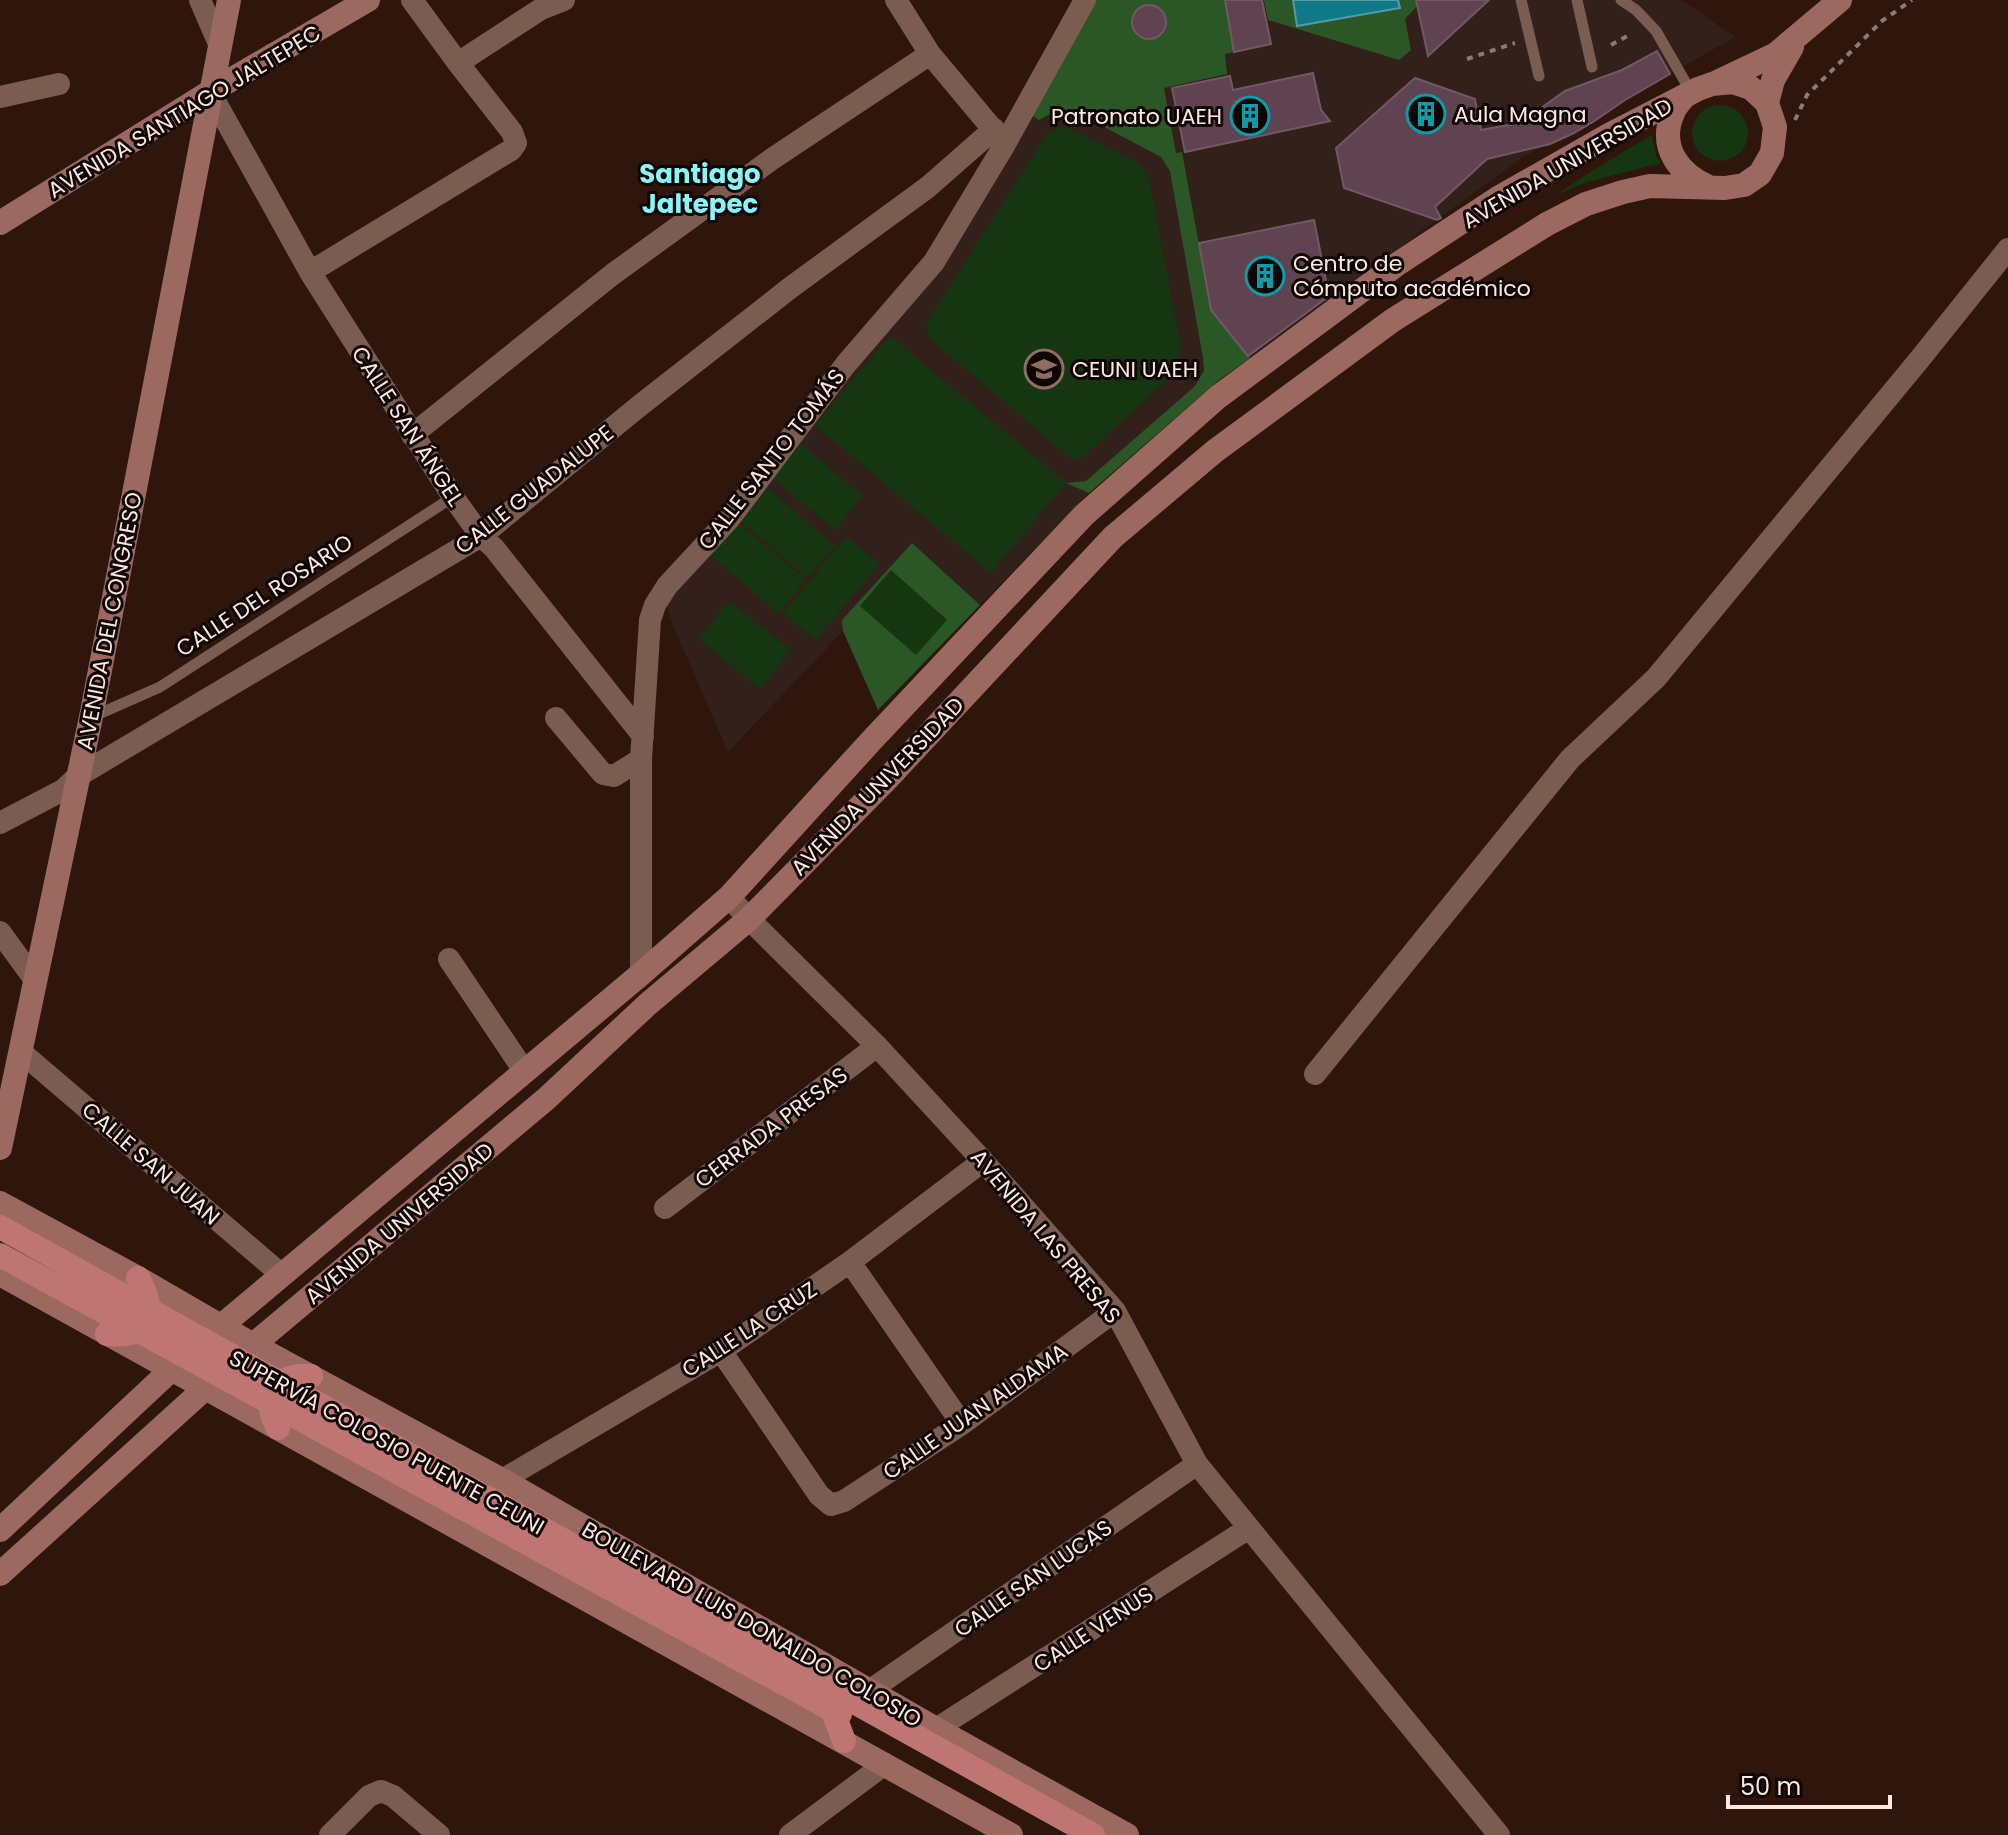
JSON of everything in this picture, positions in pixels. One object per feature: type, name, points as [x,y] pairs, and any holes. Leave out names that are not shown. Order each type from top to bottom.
[{"type":"main road","name":"SUPERVÍA COLOSIO PUENTE CEUNI","points":[[0,1227],[770,1665]]},
{"type":"main road","name":"SUPERVÍA COLOSIO PUENTE CEUNI","points":[[0,1255],[770,1665]]},
{"type":"main road","points":[[107,1334],[135,1332],[149,1317],[150,1306],[138,1278]]},
{"type":"main road","points":[[278,1428],[269,1407],[270,1396],[276,1386],[287,1378],[311,1376]]},
{"type":"main road","points":[[770,1665],[1060,1835]]},
{"type":"main road","points":[[837,1703],[869,1691]]},
{"type":"main road","points":[[837,1703],[844,1741]]},
{"type":"main road","points":[[837,1703],[1093,1835]]},
{"type":"street","points":[[200,0],[220,46]]},
{"type":"street","name":"AVENIDA DEL CONGRESO","points":[[0,1148],[91,717],[229,0]]},
{"type":"street","name":"AVENIDA SANTIAGO JALTEPEC","points":[[0,223],[210,92],[368,0]]},
{"type":"street","points":[[310,272],[511,150],[516,143],[512,132],[412,0]]},
{"type":"street","points":[[458,63],[541,9],[564,0]]},
{"type":"street","points":[[896,0],[930,54],[1000,136]]},
{"type":"street","name":"CALLE SANTO TOMÁS","points":[[641,974],[641,759],[650,620],[655,605],[667,586],[730,518],[846,364],[934,262],[1000,136],[1085,0]]},
{"type":"street","name":"AVENIDA UNIVERSIDAD","points":[[0,1530],[220,1327],[729,897],[871,741],[1095,505],[1218,397],[1396,265],[1560,155],[1607,128],[1748,69],[1776,54],[1840,0]]},
{"type":"street","name":"AVENIDA UNIVERSIDAD","points":[[0,1574],[253,1345],[546,1099],[648,1004],[749,919],[888,778],[1113,537],[1215,451],[1393,320],[1547,224],[1586,204],[1650,186],[1725,188],[1744,185],[1760,174],[1772,153],[1775,127],[1767,103],[1773,80],[1803,32]]},
{"type":"street","points":[[412,435],[613,274],[772,159],[930,54]]},
{"type":"street","points":[[1711,188],[1693,180],[1680,167],[1670,150],[1668,133],[1673,112],[1696,91],[1733,82],[1751,88],[1767,103]]},
{"type":"street","points":[[0,97],[59,84]]},
{"type":"street","name":"CALLE SAN ÁNGEL","points":[[210,92],[310,272],[453,497],[643,736]]},
{"type":"street","name":"CALLE GUADALUPE","points":[[0,823],[63,790],[78,776],[481,536],[790,288],[1000,136]]},
{"type":"street","points":[[1315,1074],[1570,759],[1656,678],[2008,249]]},
{"type":"street","points":[[556,718],[603,774],[614,776],[641,759]]},
{"type":"street","name":"AVENIDA LAS PRESAS","points":[[729,897],[877,1046],[1115,1311],[1197,1464],[1499,1835]]},
{"type":"street","points":[[0,932],[35,980]]},
{"type":"street","points":[[449,959],[525,1072]]},
{"type":"street","name":"CERRADA PRESAS","points":[[665,1208],[877,1046]]},
{"type":"street","name":"CALLE SAN JUAN","points":[[21,1052],[282,1275]]},
{"type":"street","name":"CALLE LA CRUZ","points":[[502,1480],[721,1351],[850,1262],[983,1161]]},
{"type":"street","name":"BOULEVARD LUIS DONALDO COLOSIO","points":[[0,1203],[502,1480],[1127,1835]]},
{"type":"street","points":[[850,1262],[962,1424]]},
{"type":"street","points":[[0,1274],[1011,1835]]},
{"type":"street","name":"CALLE JUAN ALDAMA","points":[[721,1351],[819,1495],[831,1505],[844,1501],[962,1424],[1115,1311]]},
{"type":"street","name":"CALLE SAN LUCAS","points":[[869,1691],[1197,1464]]},
{"type":"street","name":"CALLE VENUS","points":[[936,1729],[1249,1528]]},
{"type":"street","points":[[790,1835],[885,1764]]},
{"type":"street","points":[[330,1835],[369,1796],[381,1791],[393,1796],[439,1835]]},
{"type":"lane","points":[[1521,0],[1539,76]]},
{"type":"lane","points":[[1577,0],[1592,67]]},
{"type":"lane","points":[[1621,0],[1636,10],[1656,31],[1696,91]]},
{"type":"lane","name":"CALLE DEL ROSARIO","points":[[91,717],[160,687],[453,497]]},
{"type":"path","points":[[1772,153],[1789,132],[1807,95],[1882,21],[1912,0]]},
{"type":"path","points":[[1611,45],[1631,34]]},
{"type":"path","points":[[1467,59],[1518,42]]},
{"type":"shaded area","name":"CEUNI UAEH","points":[[1095,0],[1682,0],[1735,37],[1520,159],[1219,380],[1089,493],[878,710],[843,631],[728,752],[671,621],[666,599],[935,269]]},
{"type":"green space","points":[[1095,0],[1225,0],[1234,52],[1225,54],[1227,74],[1164,88],[1176,153],[1182,152],[1211,310],[1250,358],[1219,380],[1089,493],[1066,483],[1086,481],[1194,387],[1204,371],[1170,171],[1161,157],[1074,111],[1056,111],[1039,120],[1030,114]]},
{"type":"green space","points":[[1264,0],[1293,0],[1298,26],[1399,8],[1398,0],[1416,0],[1418,5],[1405,19],[1411,50],[1399,60],[1268,20]]},
{"type":"green space","points":[[1720,105],[1740,113],[1748,133],[1740,153],[1720,161],[1700,153],[1692,133],[1700,113]]},
{"type":"green space","points":[[1060,127],[1071,129],[1140,164],[1149,178],[1181,348],[1179,360],[1165,381],[1083,457],[1075,460],[929,338],[926,323],[1047,134]]},
{"type":"green space","points":[[1652,135],[1656,156],[1661,163],[1587,182],[1556,195],[1598,167]]},
{"type":"green space","points":[[890,336],[1066,483],[991,573],[815,425]]},
{"type":"green space","points":[[798,442],[863,496],[835,530],[770,476]]},
{"type":"green space","points":[[765,486],[835,546],[807,578],[738,519]]},
{"type":"green space","points":[[736,521],[806,580],[778,613],[709,554]]},
{"type":"green space","points":[[846,537],[880,564],[815,640],[783,613]]},
{"type":"green space","points":[[912,543],[980,605],[878,710],[843,631],[842,620]],"holes":[[[891,570],[947,620],[916,655],[860,606]]]},
{"type":"green space","points":[[891,570],[947,620],[916,656],[859,605]]},
{"type":"green space","points":[[729,601],[791,650],[760,689],[699,639]]},
{"type":"water","points":[[1293,0],[1398,0],[1400,8],[1297,26]]},
{"type":"building","points":[[1225,0],[1262,0],[1271,44],[1234,52]]},
{"type":"building","points":[[1416,0],[1489,0],[1428,56]]},
{"type":"building","points":[[1149,5],[1161,10],[1166,22],[1161,34],[1149,39],[1137,34],[1132,22],[1137,10]]},
{"type":"building","name":"Aula Magna","points":[[1657,51],[1670,74],[1572,134],[1550,144],[1487,159],[1435,207],[1441,218],[1437,220],[1344,188],[1336,148],[1415,78],[1475,99],[1481,130],[1520,123],[1565,91],[1622,70]]},
{"type":"building","name":"Patronato UAEH","points":[[1313,73],[1321,110],[1330,121],[1185,152],[1172,88],[1230,76],[1233,90]]},
{"type":"building","name":"Centro de Cómputo académico","points":[[1314,220],[1329,296],[1248,356],[1211,310],[1199,243]]},
{"type":"place","name":"Aula Magna","points":[[1426,114]]},
{"type":"place","name":"Patronato UAEH","points":[[1250,116]]},
{"type":"place","name":"Centro de Cómputo académico","points":[[1265,276]]},
{"type":"place","name":"CEUNI UAEH","points":[[1044,369]]},
{"type":"district","name":"Santiago Jaltepec","points":[[700,189]]}]
